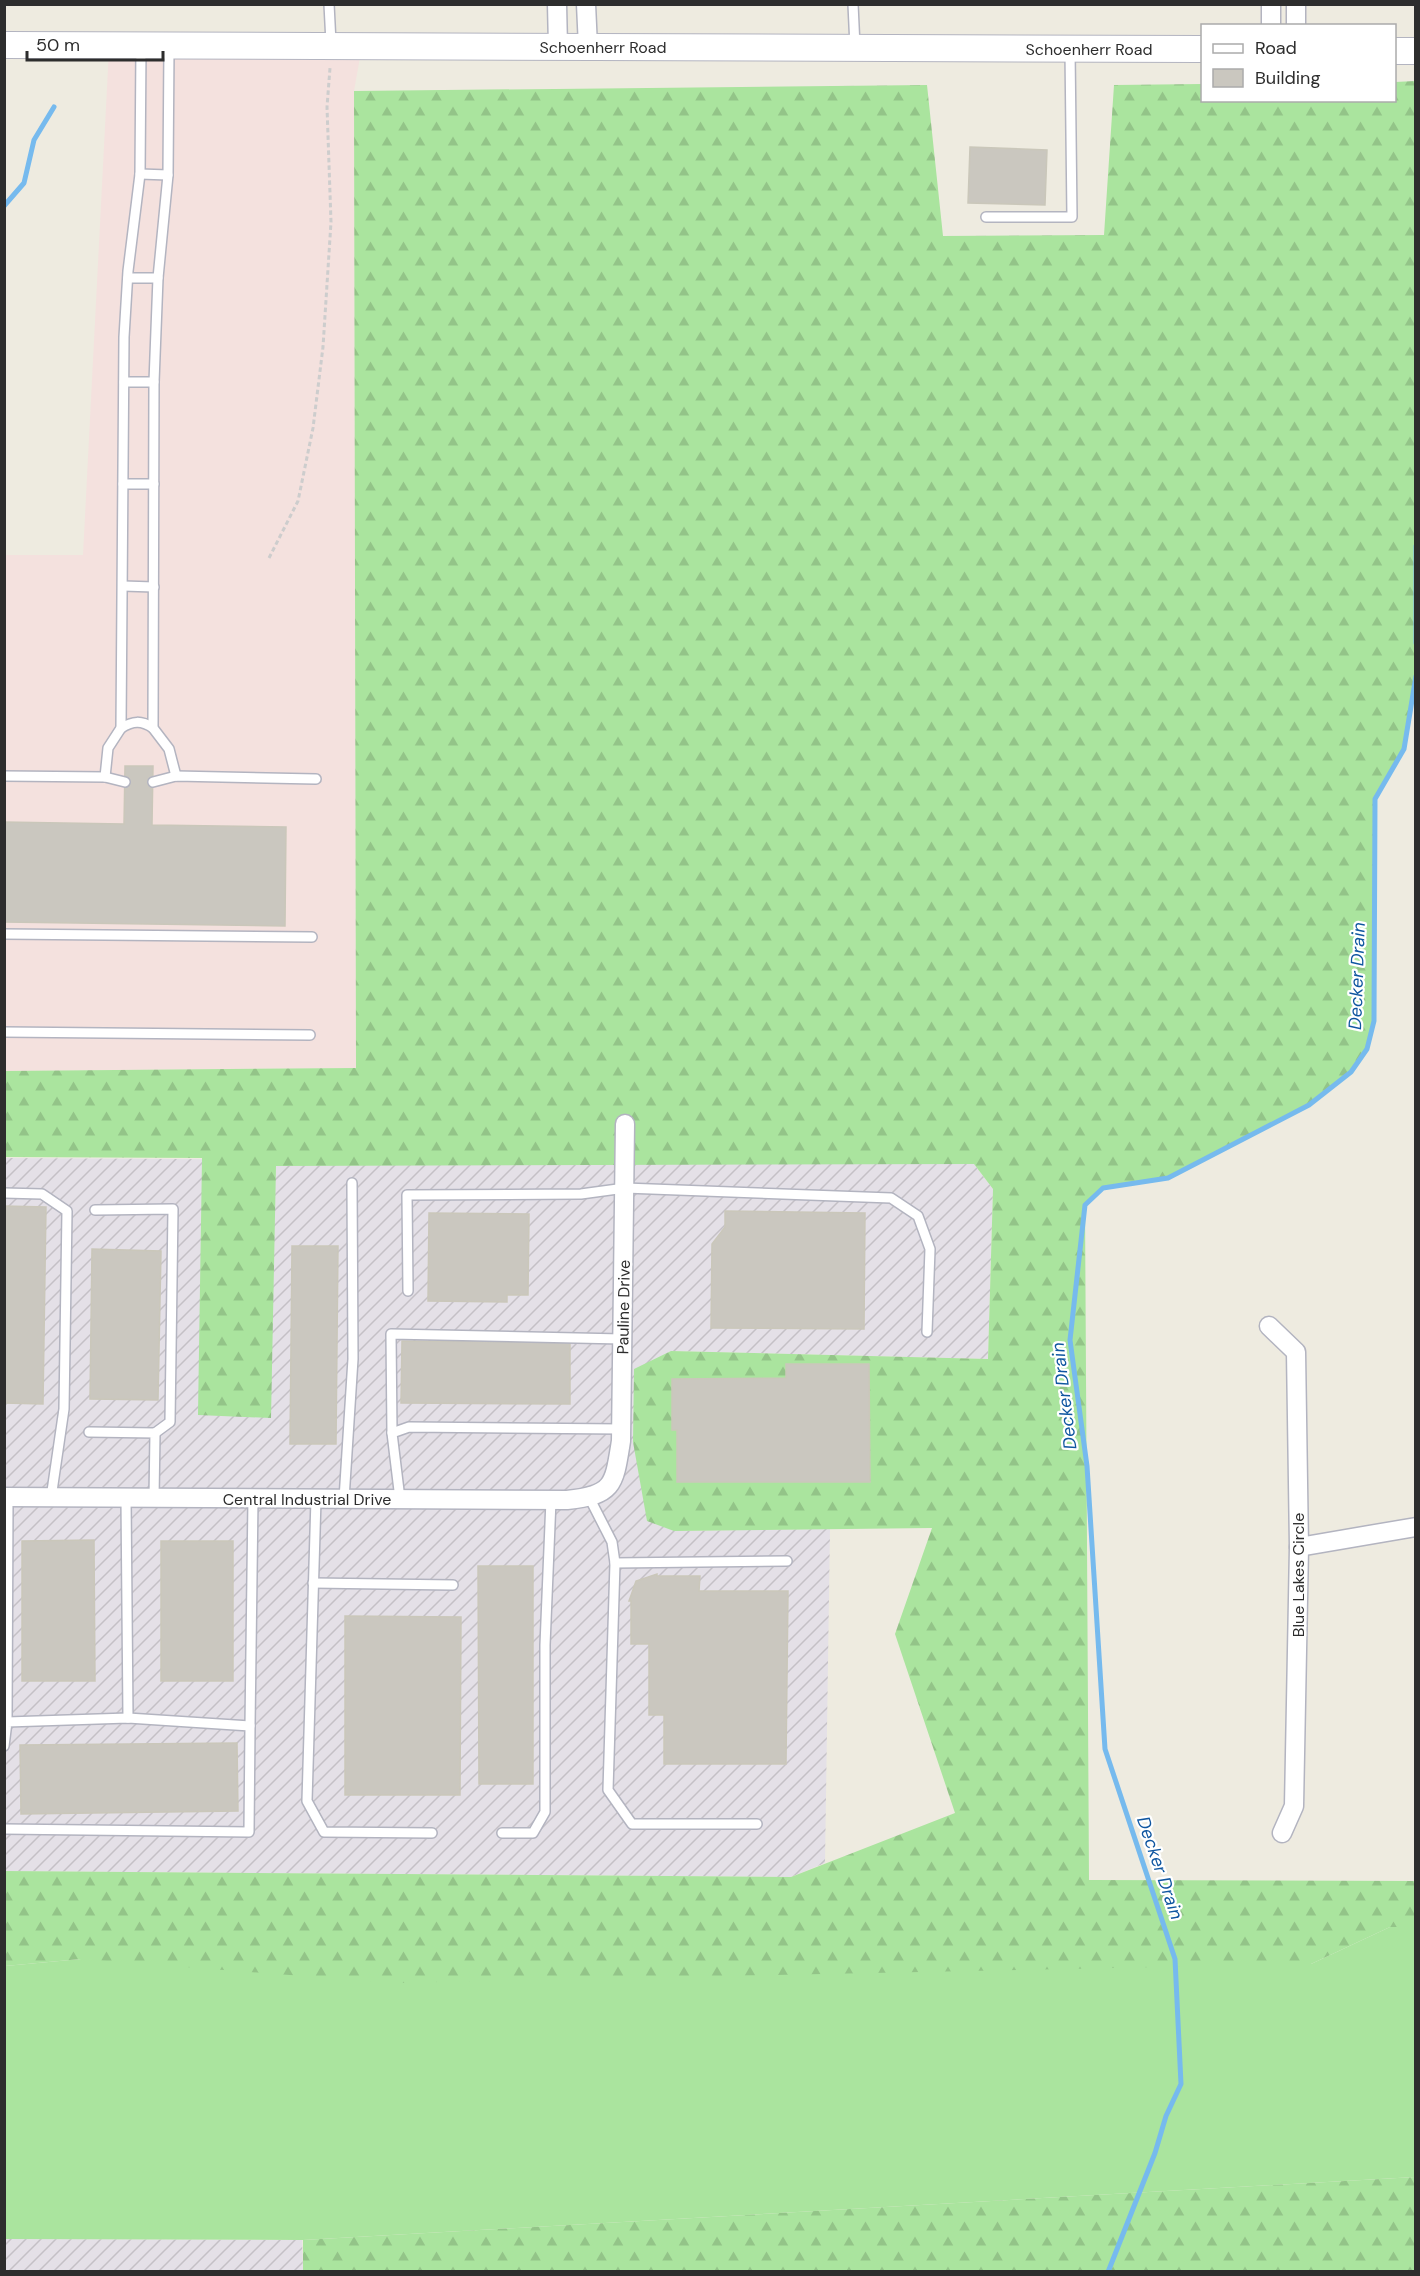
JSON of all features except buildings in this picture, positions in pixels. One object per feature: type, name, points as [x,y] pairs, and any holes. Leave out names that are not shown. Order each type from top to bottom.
[{"type":"street","points":[[556,4],[558,47]]},
{"type":"street","points":[[586,4],[588,47]]},
{"type":"street","points":[[1271,4],[1271,24]]},
{"type":"street","points":[[1296,4],[1296,24]]},
{"type":"street","name":"Schoenherr Road","points":[[4,45],[1201,49]]},
{"type":"street","points":[[1396,51],[1416,51]]},
{"type":"street","name":"Pauline Drive","points":[[608,1488],[617,1469],[621,1429],[625,1124]]},
{"type":"street","name":"Blue Lakes Circle","points":[[1269,1326],[1296,1352],[1299,1547],[1294,1806],[1282,1833]]},
{"type":"street","name":"Central Industrial Drive","points":[[6,1497],[551,1500],[589,1497],[608,1488]]},
{"type":"street","points":[[1299,1547],[1416,1527]]},
{"type":"lane","points":[[329,4],[331,45]]},
{"type":"lane","points":[[853,4],[855,49]]},
{"type":"lane","points":[[121,728],[124,382],[128,278],[140,174],[141,45]]},
{"type":"lane","points":[[153,728],[154,382],[158,278],[168,175],[169,45]]},
{"type":"lane","points":[[986,218],[1072,217],[1070,48]]},
{"type":"lane","points":[[140,174],[168,175]]},
{"type":"lane","points":[[128,278],[158,278]]},
{"type":"lane","points":[[124,382],[154,382]]},
{"type":"lane","points":[[123,484],[154,484]]},
{"type":"lane","points":[[123,586],[154,587]]},
{"type":"lane","points":[[105,777],[108,748],[121,728],[130,722],[144,722],[153,728],[169,749],[176,776]]},
{"type":"lane","points":[[4,776],[105,777],[125,782]]},
{"type":"lane","points":[[153,782],[176,776],[316,779]]},
{"type":"lane","points":[[4,934],[312,937]]},
{"type":"lane","points":[[4,1032],[310,1035]]},
{"type":"lane","points":[[344,1499],[353,1359],[352,1183]]},
{"type":"lane","points":[[408,1291],[407,1195],[581,1194],[625,1188],[891,1198],[918,1216],[930,1249],[927,1332]]},
{"type":"lane","points":[[4,1193],[42,1194],[67,1211],[64,1409],[51,1498]]},
{"type":"lane","points":[[88,1432],[155,1433],[170,1422],[173,1209],[95,1210]]},
{"type":"lane","points":[[400,1499],[392,1433],[391,1334],[622,1339]]},
{"type":"lane","points":[[392,1433],[409,1426],[621,1429]]},
{"type":"lane","points":[[154,1498],[155,1433]]},
{"type":"lane","points":[[4,1746],[7,1722],[6,1497]]},
{"type":"lane","points":[[589,1497],[612,1542],[615,1563],[609,1790],[632,1824],[757,1824]]},
{"type":"lane","points":[[126,1498],[128,1718]]},
{"type":"lane","points":[[4,1829],[249,1832],[253,1499]]},
{"type":"lane","points":[[316,1499],[307,1801],[324,1832],[432,1833]]},
{"type":"lane","points":[[502,1833],[533,1833],[545,1812],[545,1645],[551,1500]]},
{"type":"lane","points":[[615,1563],[787,1561]]},
{"type":"lane","points":[[313,1583],[453,1585]]},
{"type":"lane","points":[[7,1722],[128,1718],[250,1726]]},
{"type":"path","points":[[269,558],[298,501],[313,428],[322,358],[331,222],[327,107],[331,45]]},
{"type":"shaded area","points":[[362,46],[354,91],[356,1068],[5,1071],[4,555],[83,555],[109,49]]},
{"type":"shaded area","points":[[5,1158],[974,1164],[993,1189],[988,1359],[671,1351],[674,1531],[830,1529],[825,1863],[791,1877],[5,1871]]},
{"type":"shaded area","points":[[5,2239],[302,2240],[303,2271],[5,2272]]},
{"type":"green space","points":[[1415,81],[1415,676],[1404,749],[1375,799],[1374,1021],[1367,1049],[1351,1072],[1309,1105],[1168,1178],[1103,1188],[1085,1206],[1089,1880],[1415,1881],[1415,1927],[1390,1927],[1311,1964],[393,1983],[81,1959],[5,1966],[5,1871],[791,1877],[955,1813],[895,1634],[932,1528],[674,1531],[647,1521],[633,1442],[634,1369],[671,1351],[988,1359],[993,1189],[974,1164],[276,1166],[271,1418],[198,1415],[202,1158],[5,1157],[4,1071],[356,1068],[354,91],[927,85],[943,236],[1104,235],[1114,85],[1201,84],[1201,102],[1396,102],[1396,82]]},
{"type":"green space","points":[[1390,1927],[1415,1927],[1415,2177],[303,2240],[5,2239],[5,1966],[81,1959],[1311,1964]]},
{"type":"green space","points":[[1415,2177],[1415,2271],[303,2271],[303,2240]]},
{"type":"waterway","points":[[4,206],[24,183],[34,140],[54,107]]},
{"type":"waterway","name":"Decker Drain","points":[[1416,546],[1416,643]]},
{"type":"waterway","name":"Decker Drain","points":[[1108,2272],[1155,2153],[1166,2116],[1181,2084],[1175,1959],[1105,1749],[1087,1466],[1070,1340],[1085,1205],[1103,1188],[1168,1178],[1309,1105],[1351,1072],[1367,1049],[1374,1021],[1375,799],[1404,749],[1416,676]]}]
